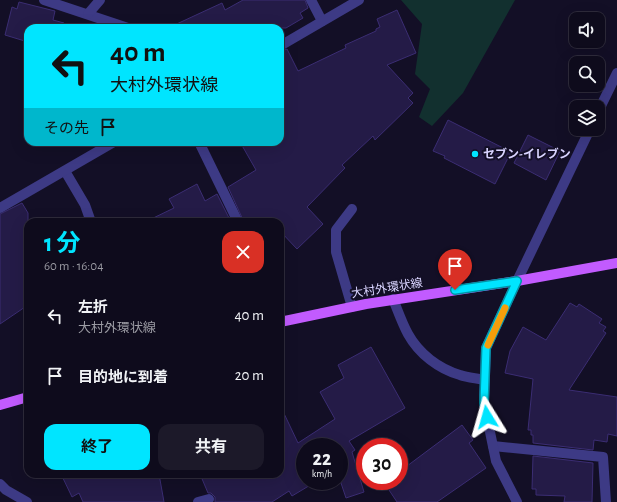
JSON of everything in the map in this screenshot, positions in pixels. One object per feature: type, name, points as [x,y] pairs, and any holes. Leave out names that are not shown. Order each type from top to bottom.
[{"type":"main road","name":"大村外環状線","points":[[284,321],[393,299],[517,281],[617,263]]},
{"type":"main road","points":[[0,406],[24,398]]},
{"type":"street","points":[[44,0],[117,24]]},
{"type":"street","points":[[88,14],[100,0]]},
{"type":"street","points":[[312,0],[322,21]]},
{"type":"street","points":[[284,44],[359,0]]},
{"type":"street","points":[[604,100],[617,73]]},
{"type":"street","points":[[514,501],[496,461],[484,403],[486,348],[587,136]]},
{"type":"street","points":[[0,208],[107,146]]},
{"type":"street","points":[[201,146],[236,218]]},
{"type":"street","points":[[65,171],[85,205],[90,218]]},
{"type":"street","points":[[352,209],[336,230],[336,252],[352,307]]},
{"type":"street","points":[[393,299],[408,334],[419,350],[432,361],[446,369],[461,375],[485,380]]},
{"type":"street","points":[[493,446],[604,458],[606,502]]},
{"type":"street","points":[[0,484],[6,490],[27,502]]},
{"type":"street","points":[[198,502],[209,499]]},
{"type":"green space","points":[[401,0],[515,0],[463,93],[432,126],[419,117],[430,89],[415,74],[422,24]]},
{"type":"building","points":[[243,0],[305,0],[308,8],[300,13],[303,18],[286,28],[284,28],[284,24],[177,24],[222,3],[225,10]]},
{"type":"building","points":[[19,2],[55,11],[53,20],[64,24],[24,24],[24,41],[5,35],[12,7],[17,9]]},
{"type":"building","points":[[397,10],[416,53],[387,65],[413,93],[408,98],[413,103],[375,140],[373,136],[342,165],[345,168],[307,207],[323,224],[297,249],[284,235],[284,218],[242,218],[228,187],[256,170],[242,146],[284,146],[284,50],[287,49],[298,71],[346,48],[345,45],[376,31],[376,29],[380,27],[377,19]]},
{"type":"building","name":"セブン-イレブン","points":[[448,120],[511,152],[495,184],[444,158],[445,156],[433,151]]},
{"type":"building","points":[[528,135],[560,151],[546,180],[514,163]]},
{"type":"building","points":[[197,184],[205,201],[217,194],[229,218],[153,218],[174,208],[169,199]]},
{"type":"building","points":[[22,203],[28,213],[28,218],[24,218],[24,308],[0,324],[0,214]]},
{"type":"building","points":[[570,303],[577,307],[579,304],[602,319],[599,323],[606,327],[603,331],[606,333],[569,390],[617,397],[617,436],[608,434],[607,442],[594,440],[593,450],[533,443],[533,435],[531,435],[531,430],[528,430],[533,379],[505,373],[510,351],[523,327],[546,340]]},
{"type":"building","points":[[371,347],[405,408],[349,441],[355,450],[352,452],[356,465],[356,490],[363,490],[364,492],[346,498],[343,490],[348,490],[348,438],[306,438],[335,419],[320,392],[344,378],[338,365]]},
{"type":"building","points":[[284,413],[296,439],[296,490],[302,490],[292,496],[289,491],[272,502],[215,502],[215,497],[211,493],[208,493],[202,478],[284,478]]},
{"type":"building","points":[[462,425],[473,440],[469,443],[486,468],[437,502],[397,502],[389,490],[408,490],[408,465]]},
{"type":"building","points":[[533,456],[593,463],[592,502],[564,502],[565,496],[536,495],[536,489],[532,489]]},
{"type":"building","points":[[63,478],[160,478],[164,502],[83,502],[79,493],[72,497]]},
{"type":"slow traffic","points":[[488,345],[505,308]]},
{"type":"place","name":"セブン-イレブン","points":[[475,154]]},
{"type":"route","points":[[455,290],[517,281],[486,348],[484,403],[487,417]]}]
